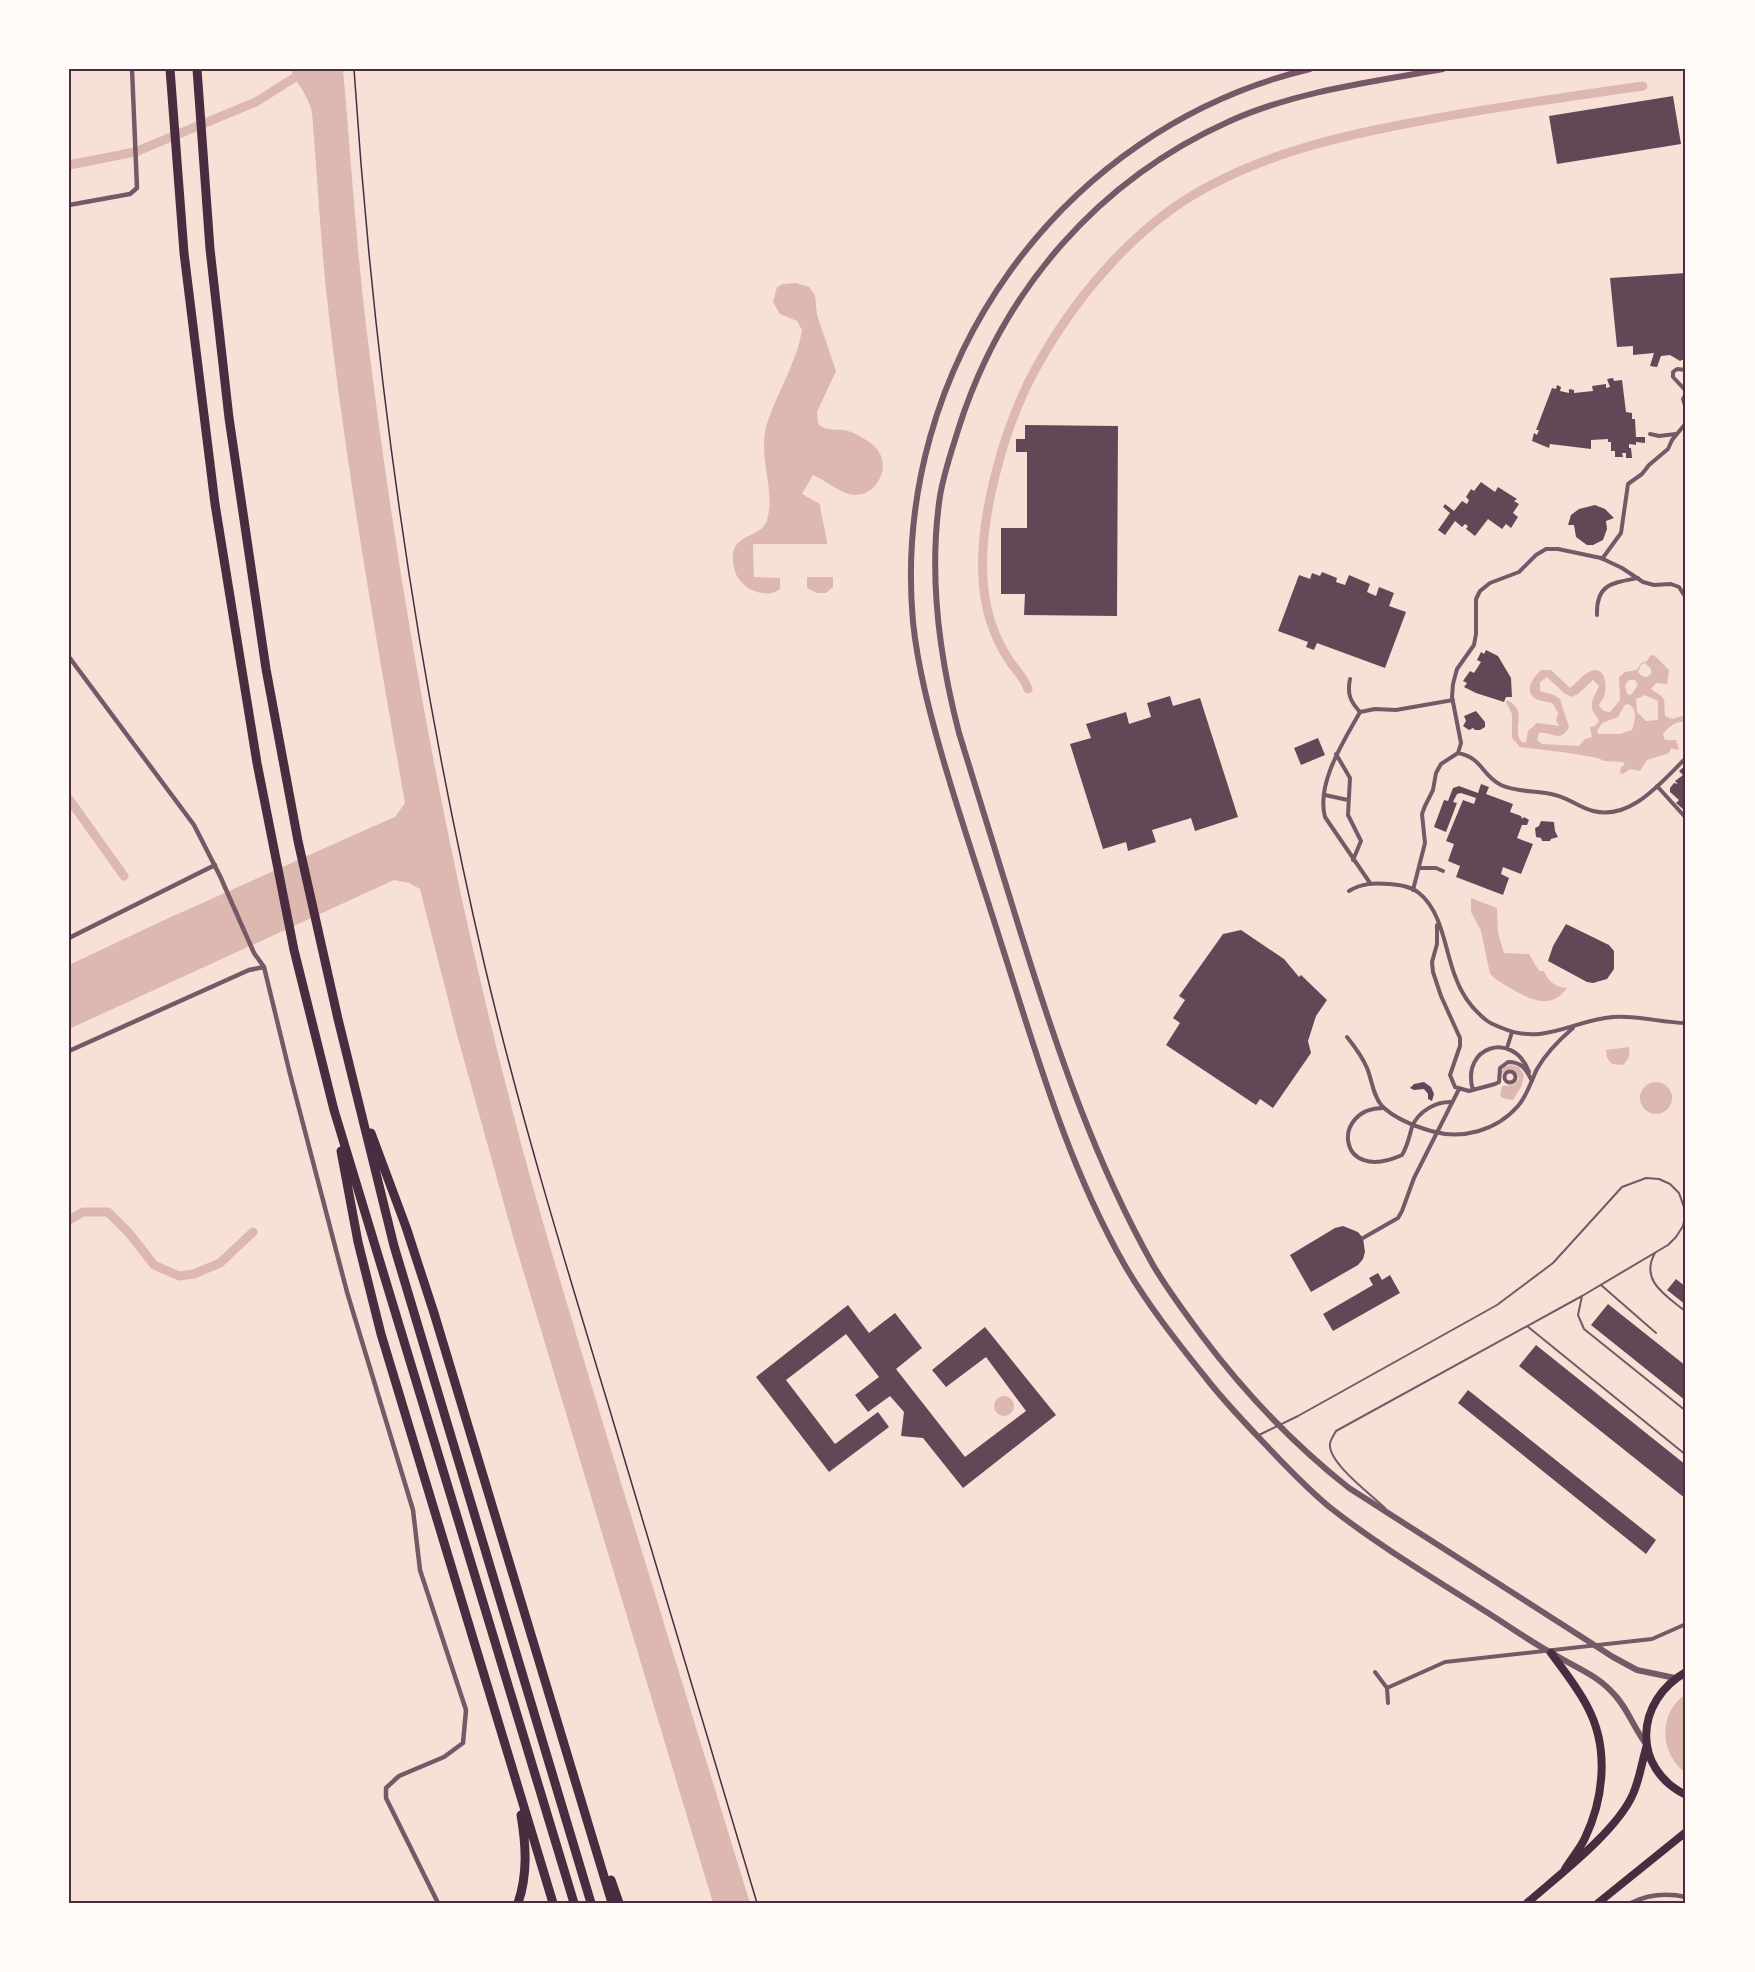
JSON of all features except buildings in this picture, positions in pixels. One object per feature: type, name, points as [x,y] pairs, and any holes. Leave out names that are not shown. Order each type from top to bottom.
[{"type":"highway","points":[[170,69],[177,175],[193,332],[215,504],[241,672],[273,853],[294,950],[334,1110],[574,1903]]},
{"type":"highway","points":[[197,69],[210,249],[229,418],[266,669],[298,841],[377,1181],[406,1288],[591,1903]]},
{"type":"highway","points":[[359,1100],[406,1227],[434,1313],[612,1903]]},
{"type":"highway","points":[[334,1110],[358,1242],[381,1334],[553,1903]]},
{"type":"highway","points":[[472,1636],[521,1816],[526,1862],[524,1882],[518,1903]]},
{"type":"highway","points":[[1551,1653],[1589,1709],[1598,1733],[1602,1759],[1598,1803],[1593,1819],[1584,1840],[1565,1869]]},
{"type":"highway","points":[[1527,1903],[1620,1816],[1638,1783],[1647,1745],[1647,1723],[1653,1703],[1666,1685],[1686,1672]]},
{"type":"highway","points":[[559,1726],[619,1903]]},
{"type":"highway","points":[[1647,1745],[1653,1765],[1666,1782],[1686,1795]]},
{"type":"highway","points":[[1598,1903],[1686,1832]]},
{"type":"highway","points":[[1609,1903],[1620,1886]]},
{"type":"street","points":[[69,205],[130,194],[137,188],[132,69]]},
{"type":"street","points":[[1310,69],[1234,93],[1188,114],[1135,147],[1085,187],[1044,230],[1019,259],[985,308],[962,351],[946,389],[932,432],[918,493],[913,534],[912,606],[925,699],[949,782],[1058,1117],[1087,1189],[1122,1261],[1145,1296],[1203,1374],[1300,1482],[1385,1548],[1551,1653],[1602,1682],[1621,1701],[1637,1732],[1647,1745]]},
{"type":"street","points":[[1443,69],[1330,89],[1289,99],[1232,120],[1176,148],[1126,183],[1071,233],[1031,281],[1005,320],[982,363],[969,394],[941,494],[936,546],[936,610],[949,694],[1041,997],[1082,1114],[1108,1176],[1153,1264],[1187,1316],[1238,1382],[1313,1460],[1340,1481],[1613,1657],[1637,1670],[1675,1678]]},
{"type":"street","points":[[1686,370],[1677,369],[1673,372],[1672,377],[1686,392],[1683,399],[1686,409]]},
{"type":"street","points":[[1602,559],[1621,533],[1628,484],[1661,456],[1686,423]]},
{"type":"street","points":[[1650,434],[1659,436],[1677,434]]},
{"type":"street","points":[[1413,890],[1425,843],[1422,814],[1433,790],[1436,773],[1441,764],[1458,753],[1461,743],[1453,699],[1453,684],[1457,669],[1473,645],[1476,634],[1476,599],[1480,591],[1490,583],[1519,572],[1536,555],[1546,549],[1558,549],[1602,559],[1654,585],[1671,584],[1678,587],[1686,598]]},
{"type":"street","points":[[1597,615],[1598,597],[1605,588],[1638,578]]},
{"type":"street","points":[[69,657],[194,825],[220,876],[254,953],[264,967],[347,1292],[413,1510],[420,1570],[466,1710],[463,1743],[444,1757],[399,1776],[386,1788],[386,1797],[438,1903]]},
{"type":"street","points":[[1350,679],[1348,694],[1360,712]]},
{"type":"street","points":[[1370,883],[1325,817],[1322,806],[1336,753],[1360,712],[1375,709],[1396,710],[1453,699]]},
{"type":"street","points":[[1336,753],[1350,778],[1348,815],[1361,841],[1353,860]]},
{"type":"street","points":[[1458,753],[1474,758],[1492,780],[1501,785],[1512,789],[1551,794],[1595,812],[1608,813],[1636,803],[1686,758]]},
{"type":"street","points":[[1657,786],[1686,818]]},
{"type":"street","points":[[1325,795],[1348,800]]},
{"type":"street","points":[[69,938],[214,865]]},
{"type":"street","points":[[1420,868],[1436,868],[1443,871]]},
{"type":"street","points":[[1349,891],[1370,883],[1406,886],[1427,901],[1437,921],[1455,976],[1464,995],[1488,1022],[1512,1032],[1544,1035],[1612,1017],[1686,1023]]},
{"type":"street","points":[[1437,921],[1438,936],[1432,962],[1433,972],[1444,1004],[1460,1038],[1460,1046],[1450,1075],[1459,1089],[1473,1090],[1488,1087],[1505,1078]]},
{"type":"street","points":[[69,1051],[249,970],[264,967]]},
{"type":"street","points":[[1347,1037],[1363,1058],[1380,1104],[1384,1108],[1398,1118],[1442,1134],[1457,1136],[1489,1127],[1509,1114],[1519,1104],[1538,1067],[1550,1051],[1575,1026]]},
{"type":"street","points":[[1507,1048],[1512,1032]]},
{"type":"street","points":[[1473,1090],[1471,1073],[1476,1059],[1490,1048],[1507,1048],[1519,1054],[1525,1061],[1532,1081]]},
{"type":"street","points":[[1499,1082],[1500,1068],[1508,1062],[1515,1062],[1527,1070],[1532,1081]]},
{"type":"street","points":[[1363,1238],[1398,1218],[1414,1178],[1459,1089]]},
{"type":"street","points":[[1384,1108],[1363,1112],[1348,1128],[1351,1151],[1360,1159],[1371,1163],[1402,1155],[1416,1119],[1438,1103],[1452,1102]]},
{"type":"street","points":[[1387,1688],[1445,1662],[1652,1639],[1686,1624]]},
{"type":"street","points":[[1375,1672],[1387,1688],[1388,1703]]},
{"type":"street","points":[[1631,1903],[1641,1898],[1657,1895],[1672,1894],[1686,1897]]},
{"type":"lane","points":[[1257,1436],[1463,1326],[1497,1305],[1553,1263],[1622,1187],[1646,1178],[1659,1179],[1670,1184],[1679,1193],[1686,1213],[1680,1232],[1668,1245],[1601,1285],[1336,1431],[1330,1442],[1330,1451],[1336,1460],[1398,1520]]},
{"type":"lane","points":[[1657,1251],[1650,1271],[1654,1285],[1686,1312]]},
{"type":"lane","points":[[1601,1285],[1656,1333]]},
{"type":"lane","points":[[1581,1296],[1578,1315],[1584,1329],[1686,1411]]},
{"type":"lane","points":[[1527,1326],[1686,1455]]},
{"type":"path","points":[[354,69],[376,328],[411,597],[448,796],[482,955],[519,1105],[757,1903]]},
{"type":"shaded area","points":[[290,69],[343,69],[363,300],[394,528],[426,721],[465,914],[487,1010],[540,1211],[750,1903],[713,1903],[514,1240],[456,1031],[420,889],[409,883],[394,880],[69,1029],[69,965],[395,817],[405,803],[342,419],[326,290],[312,113],[306,96]]},
{"type":"shaded area","points":[[796,283],[809,287],[815,295],[817,315],[836,371],[817,412],[818,424],[827,429],[848,431],[867,440],[879,452],[883,468],[877,484],[871,490],[854,495],[813,475],[802,494],[820,504],[827,544],[753,544],[754,577],[780,578],[780,589],[765,593],[754,591],[741,582],[735,572],[733,556],[739,542],[764,527],[767,520],[769,496],[764,436],[771,412],[791,367],[802,330],[797,321],[780,314],[773,302],[777,287]]},
{"type":"shaded area","points":[[807,577],[833,577],[833,587],[826,593],[817,593],[807,588]]},
{"type":"shaded area","points":[[1654,655],[1669,670],[1667,684],[1656,683],[1651,689],[1664,699],[1665,716],[1672,719],[1686,715],[1686,722],[1673,725],[1663,734],[1665,740],[1676,740],[1679,749],[1671,748],[1669,753],[1647,760],[1640,771],[1630,769],[1623,774],[1620,773],[1621,767],[1625,764],[1623,762],[1520,747],[1512,738],[1512,714],[1507,700],[1514,704],[1519,715],[1518,732],[1522,742],[1526,742],[1528,731],[1537,723],[1559,726],[1556,720],[1558,713],[1553,704],[1538,700],[1531,693],[1530,685],[1541,670],[1551,670],[1570,688],[1584,675],[1598,670],[1605,679],[1606,689],[1599,706],[1604,711],[1610,712],[1620,700],[1619,677],[1625,672],[1637,670],[1641,663],[1647,661],[1650,656]],"holes":[[[1645,663],[1651,669],[1651,674],[1647,677],[1642,676],[1638,672],[1641,665]],[[1547,677],[1571,697],[1578,694],[1593,680],[1599,686],[1592,704],[1599,721],[1595,726],[1590,727],[1592,737],[1585,739],[1579,746],[1542,744],[1537,740],[1539,733],[1559,736],[1569,727],[1560,699],[1540,691],[1540,682]],[[1629,680],[1635,680],[1638,685],[1631,695],[1627,694],[1625,685]],[[1645,695],[1658,701],[1658,720],[1646,721],[1637,712],[1636,699]],[[1625,705],[1631,706],[1635,715],[1632,730],[1620,734],[1598,734],[1597,731],[1602,723],[1618,717]]]},
{"type":"shaded area","points":[[1471,898],[1497,908],[1498,933],[1504,953],[1529,954],[1539,971],[1544,971],[1553,983],[1567,988],[1560,995],[1547,1001],[1532,999],[1490,974],[1481,931],[1471,912]]},
{"type":"shaded area","points":[[1629,1047],[1629,1057],[1623,1065],[1612,1064],[1607,1058],[1606,1050]]},
{"type":"shaded area","points":[[1510,1065],[1519,1067],[1524,1075],[1522,1085],[1513,1100],[1502,1098],[1500,1094],[1502,1086],[1513,1085],[1519,1079],[1511,1069],[1500,1076],[1504,1067]]},
{"type":"shaded area","points":[[1656,1082],[1667,1087],[1672,1098],[1667,1109],[1656,1114],[1645,1109],[1640,1098],[1645,1087]]},
{"type":"shaded area","points":[[1004,1396],[1011,1399],[1014,1406],[1011,1413],[1004,1416],[997,1413],[994,1406],[997,1399]]},
{"type":"shaded area","points":[[1686,1694],[1686,1773],[1671,1755],[1665,1733],[1670,1711]]},
{"type":"waterway","points":[[69,165],[135,152],[256,102],[308,69]]},
{"type":"waterway","points":[[1028,689],[997,637],[985,600],[984,536],[995,476],[1013,418],[1036,368],[1069,315],[1110,264],[1133,241],[1184,201],[1211,185],[1259,163],[1308,146],[1439,118],[1643,86]]},
{"type":"waterway","points":[[69,799],[124,876]]},
{"type":"waterway","points":[[69,1220],[83,1212],[108,1212],[129,1233],[154,1265],[179,1276],[194,1274],[220,1263],[253,1232]]}]
